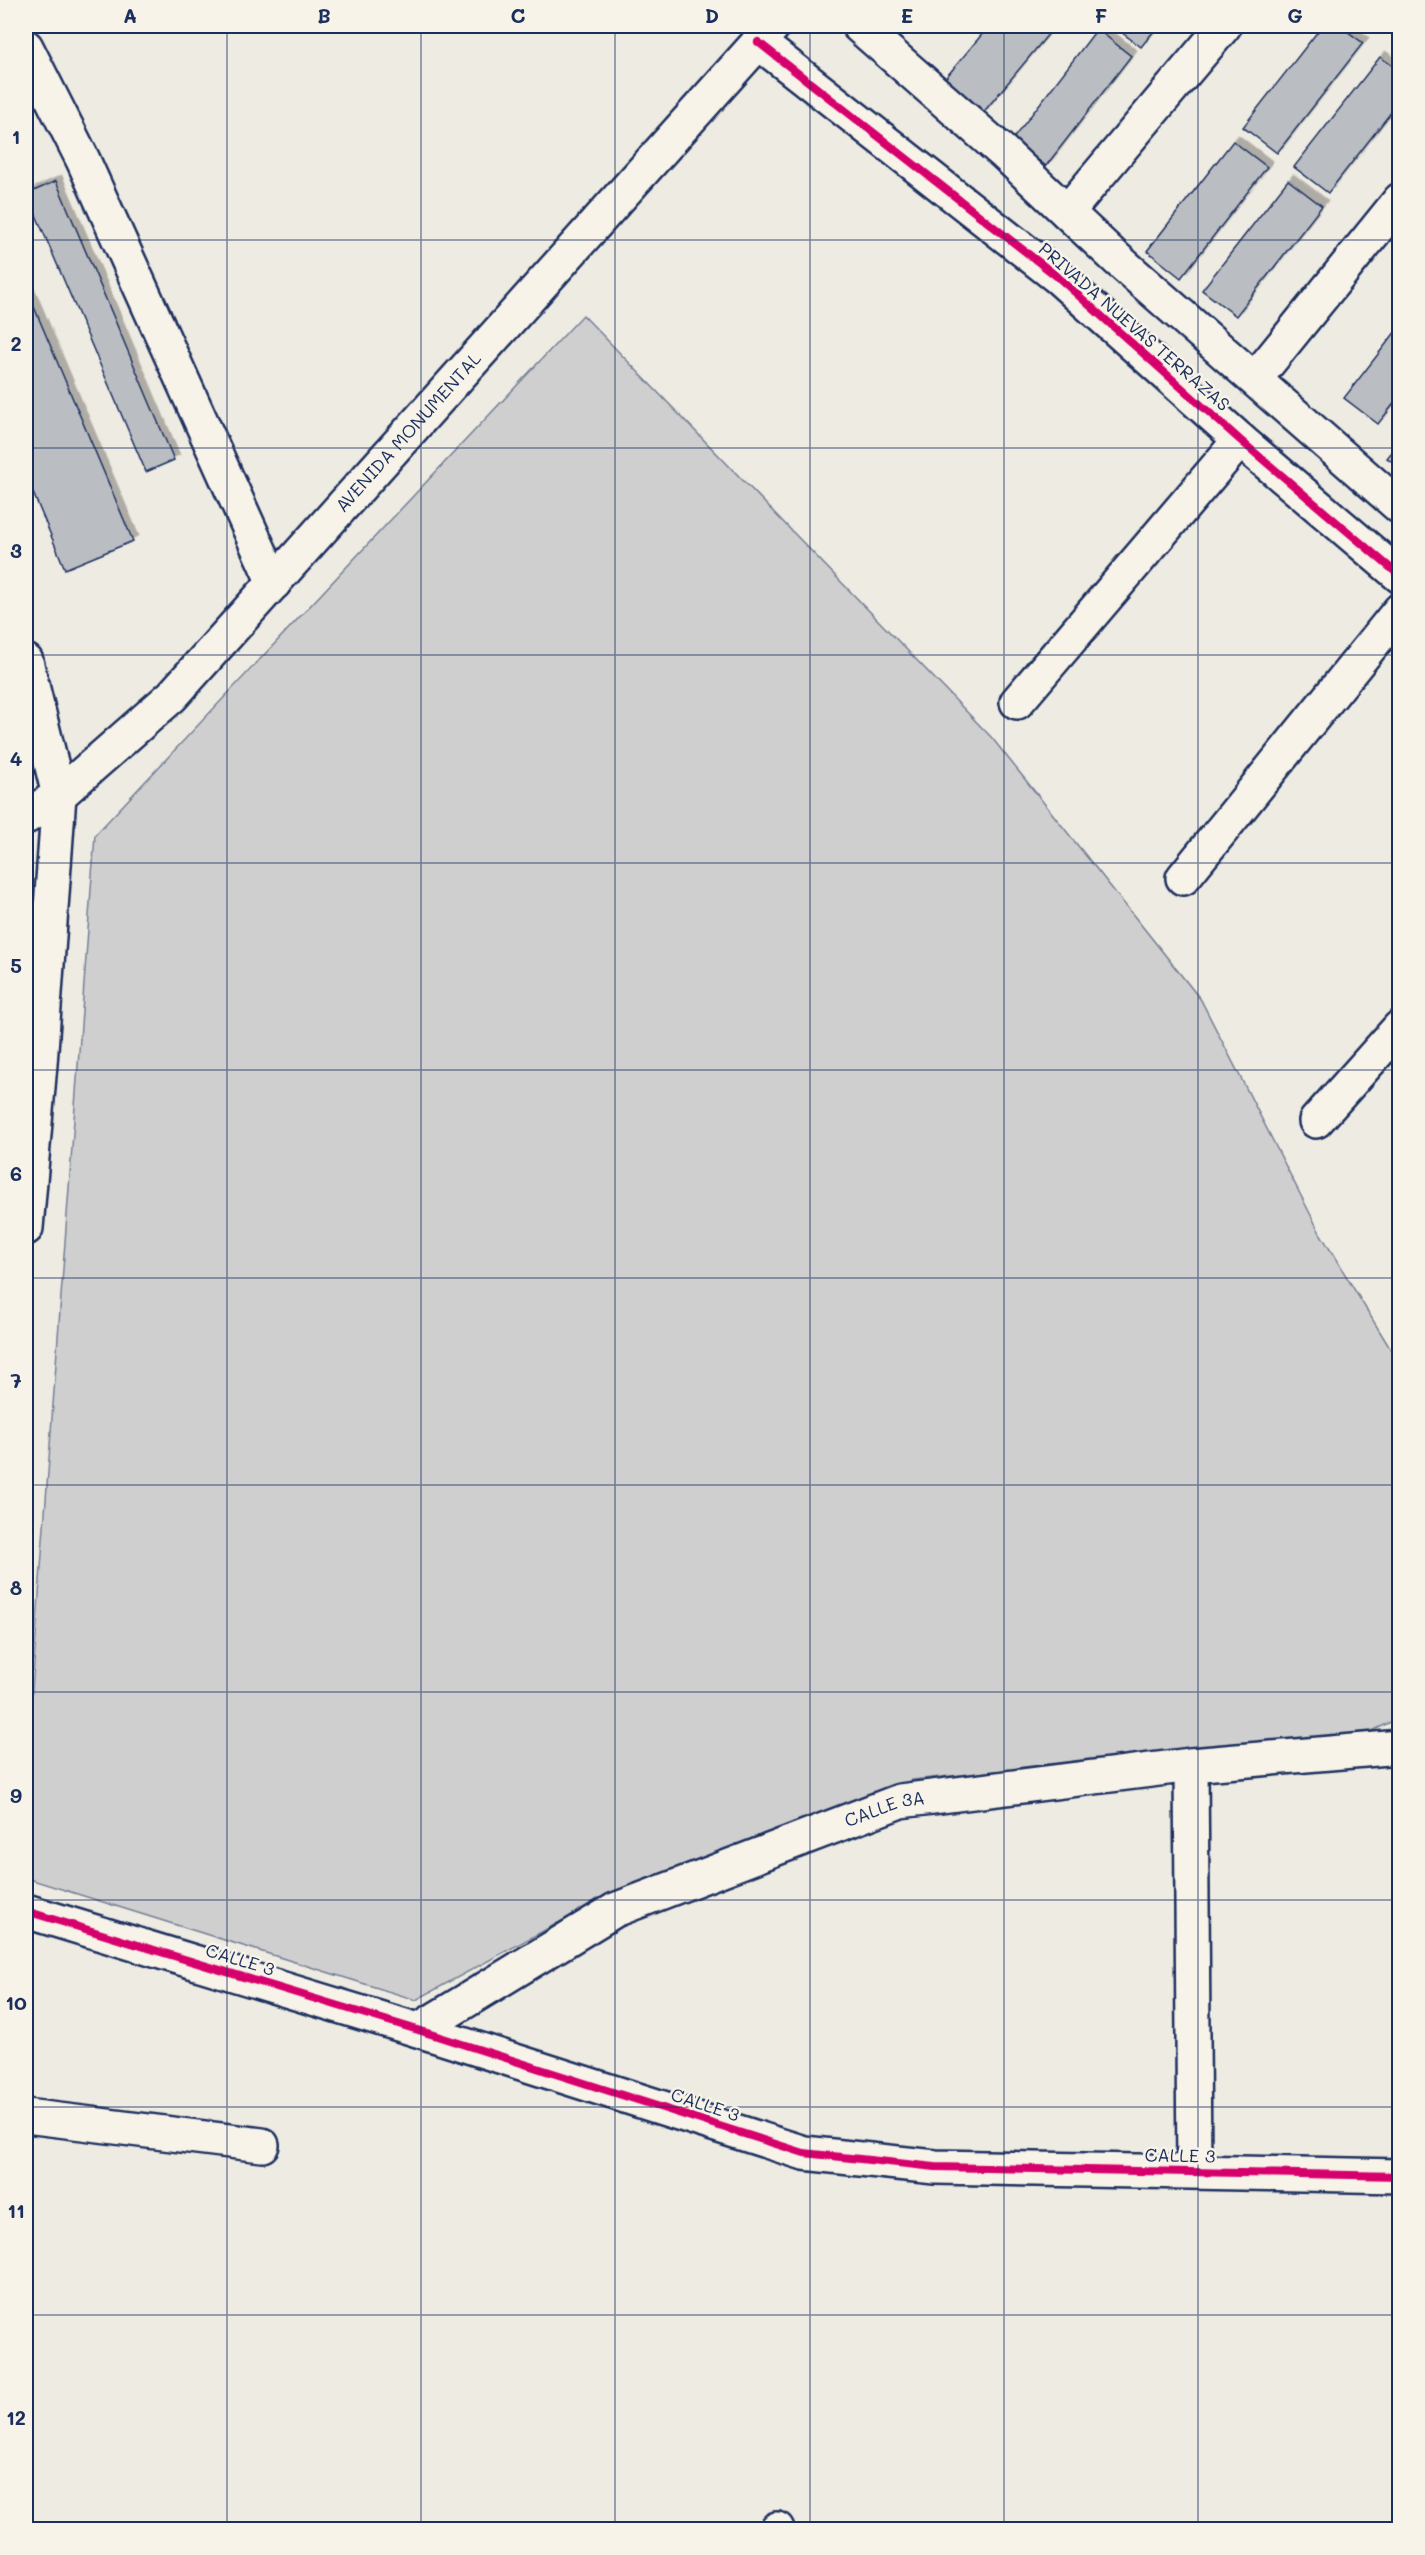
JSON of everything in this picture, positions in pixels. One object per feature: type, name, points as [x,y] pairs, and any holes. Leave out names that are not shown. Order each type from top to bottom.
[{"type":"street","points":[[859,26],[1117,259],[1400,507]]},
{"type":"street","points":[[1067,212],[1224,26]]},
{"type":"street","name":"PRIVADA NUEVAS TERRAZAS","points":[[766,34],[1059,278],[1240,440],[1400,576]]},
{"type":"street","name":"AVENIDA MONUMENTAL","points":[[26,817],[59,795],[172,696],[766,34]]},
{"type":"street","points":[[26,47],[83,160],[274,583]]},
{"type":"street","points":[[1255,380],[1400,200]]},
{"type":"street","points":[[1017,702],[1240,440]]},
{"type":"street","points":[[1183,878],[1400,610]]},
{"type":"street","points":[[26,661],[59,795],[33,1065],[26,1228]]},
{"type":"street","points":[[1316,1121],[1400,1027]]},
{"type":"street","name":"CALLE 3A","points":[[418,2030],[615,1910],[900,1801],[1191,1765],[1400,1747]]},
{"type":"street","points":[[1191,1765],[1194,2171]]},
{"type":"street","name":"CALLE 3","points":[[26,1911],[418,2030],[804,2153],[935,2167],[1400,2176]]},
{"type":"street","points":[[26,2116],[262,2145]]},
{"type":"shaded area","points":[[583,315],[992,738],[1201,1000],[1320,1233],[1399,1363],[1399,1718],[1368,1733],[912,1780],[624,1887],[416,2000],[26,1878],[26,1771],[95,835]]},
{"type":"building","points":[[989,26],[1055,26],[982,114],[943,81]]},
{"type":"building","points":[[1113,26],[1158,26],[1141,47]]},
{"type":"building","points":[[1322,26],[1340,26],[1363,43],[1277,153],[1243,127]]},
{"type":"building","points":[[1097,29],[1131,56],[1046,166],[1012,140]]},
{"type":"building","points":[[1380,57],[1400,71],[1400,101],[1328,193],[1294,167]]},
{"type":"building","points":[[1233,141],[1267,167],[1181,278],[1147,251]]},
{"type":"building","points":[[1288,180],[1322,206],[1236,316],[1202,290]]},
{"type":"building","points":[[56,181],[174,460],[146,472],[27,194]]},
{"type":"building","points":[[26,288],[133,541],[65,569],[26,476]]},
{"type":"building","points":[[1400,326],[1400,396],[1378,424],[1344,398]]},
{"type":"building","points":[[1400,442],[1400,467],[1387,458]]},
{"type":"cycle path","points":[[758,42],[1059,278],[1240,440],[1400,576]]},
{"type":"cycle path","points":[[26,1911],[418,2030],[804,2153],[935,2167],[1400,2176]]}]
